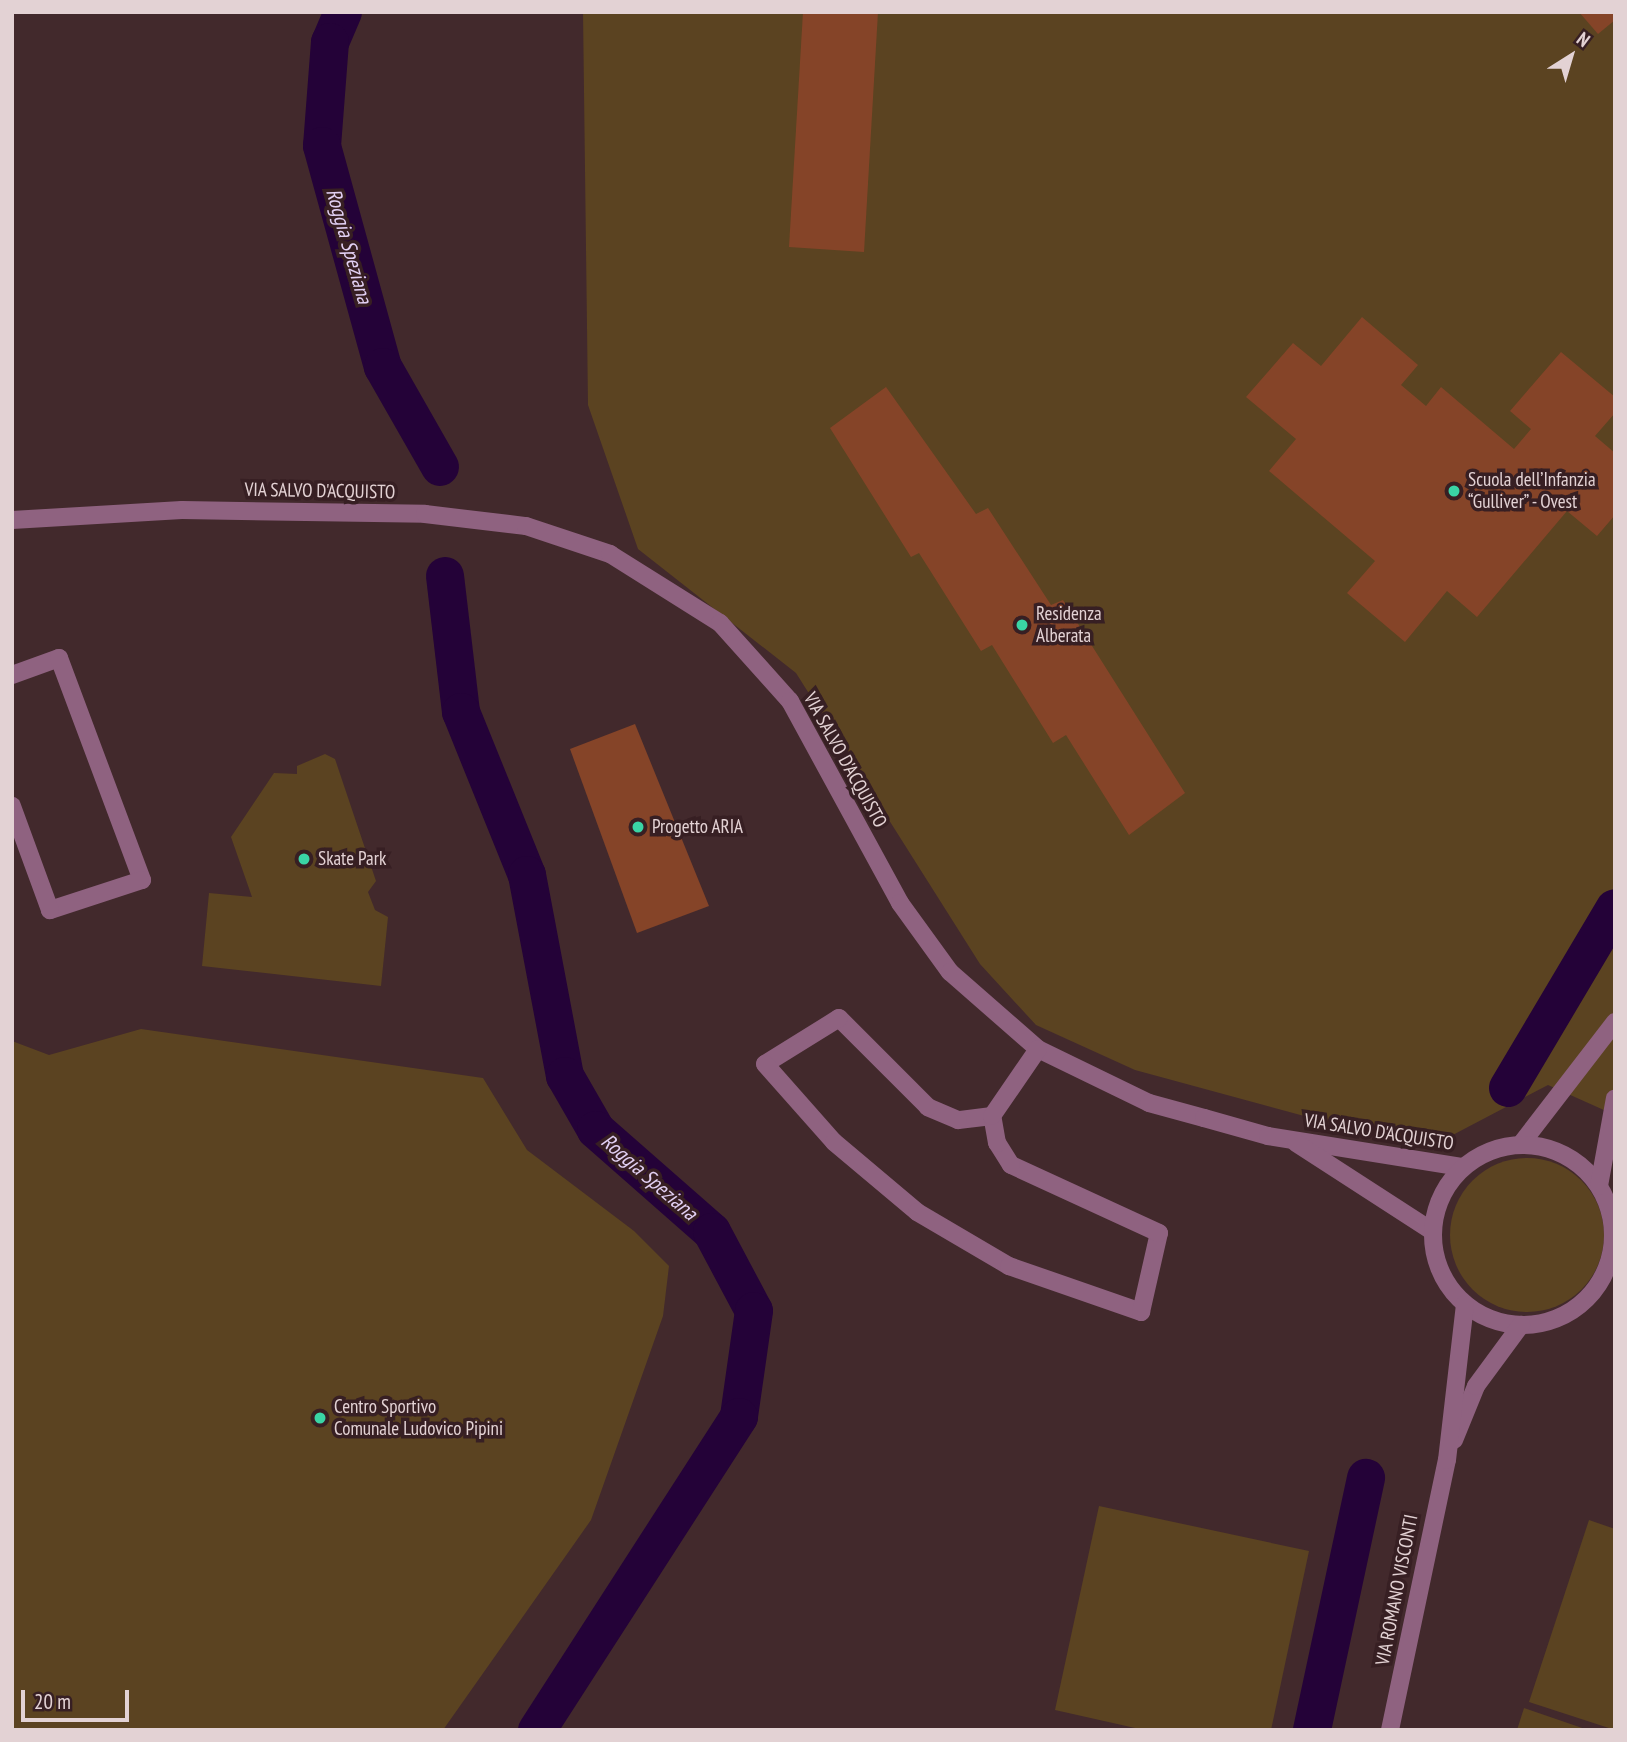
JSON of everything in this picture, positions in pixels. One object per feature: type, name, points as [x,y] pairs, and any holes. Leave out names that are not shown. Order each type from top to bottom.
[{"type":"street","name":"VIA SALVO D'ACQUISTO","points":[[12,520],[182,510],[425,514],[526,526],[610,554],[720,623],[790,701],[907,913],[950,972],[1038,1049],[1149,1103],[1290,1139],[1462,1167]]},
{"type":"street","points":[[12,675],[60,659],[142,880],[50,910],[12,806]]},
{"type":"street","points":[[992,1116],[958,1120],[928,1107],[839,1018],[765,1064],[834,1142],[917,1212],[1009,1266],[1141,1312],[1159,1233],[1011,1165],[997,1143],[992,1116],[1038,1049]]},
{"type":"street","points":[[1521,1144],[1615,1022]]},
{"type":"street","points":[[1599,1186],[1615,1098]]},
{"type":"street","name":"VIA SALVO D'ACQUISTO","points":[[1290,1139],[1432,1231]]},
{"type":"street","points":[[1521,1144],[1552,1148],[1579,1163],[1599,1186],[1614,1232],[1609,1284],[1568,1314],[1521,1325],[1491,1320],[1465,1304],[1435,1258],[1432,1231],[1446,1185],[1462,1167],[1500,1147],[1521,1144]]},
{"type":"street","name":"VIA ROMANO VISCONTI","points":[[1390,1730],[1447,1460],[1465,1304]]},
{"type":"street","name":"VIA ROMANO VISCONTI","points":[[1447,1460],[1476,1386],[1521,1325]]},
{"type":"shaded area","points":[[583,12],[1615,12],[1615,1115],[1548,1085],[1426,1149],[1135,1070],[1036,1025],[980,964],[796,673],[638,549],[588,405]]},
{"type":"shaded area","name":"Skate Park","points":[[325,754],[335,759],[376,881],[368,892],[375,910],[388,917],[381,986],[202,966],[209,893],[252,897],[231,837],[274,773],[297,774],[297,766]]},
{"type":"shaded area","name":"Centro Sportivo Comunale Ludovico Pipini","points":[[141,1029],[483,1078],[527,1150],[634,1231],[669,1266],[663,1316],[591,1520],[443,1730],[12,1730],[12,1041],[49,1055]]},
{"type":"shaded area","points":[[1527,1158],[1556,1164],[1581,1181],[1598,1206],[1604,1235],[1598,1264],[1581,1289],[1556,1306],[1527,1312],[1498,1306],[1473,1289],[1456,1264],[1450,1235],[1456,1206],[1473,1181],[1498,1164]]},
{"type":"shaded area","points":[[1099,1506],[1309,1551],[1271,1730],[1144,1730],[1055,1710]]},
{"type":"shaded area","points":[[1589,1520],[1615,1529],[1615,1730],[1529,1702]]},
{"type":"shaded area","points":[[1524,1708],[1588,1730],[1517,1730]]},
{"type":"building","points":[[803,12],[878,12],[864,252],[789,247]]},
{"type":"building","points":[[1579,12],[1615,12],[1615,20],[1598,34]]},
{"type":"building","name":"Scuola dell’Infanzia “Gulliver” - Ovest","points":[[1362,317],[1418,365],[1401,385],[1426,406],[1441,387],[1514,449],[1531,429],[1510,411],[1561,352],[1615,397],[1615,413],[1595,436],[1615,453],[1615,515],[1597,536],[1567,511],[1477,617],[1447,591],[1405,642],[1347,593],[1375,561],[1269,471],[1296,439],[1246,397],[1293,343],[1321,366]]},
{"type":"building","name":"Residenza Alberata","points":[[886,387],[976,514],[988,508],[1051,605],[1063,600],[1185,793],[1129,835],[1066,735],[1053,743],[992,645],[981,651],[919,553],[911,557],[830,428]]},
{"type":"building","name":"Progetto ARIA","points":[[635,724],[709,906],[637,933],[570,749]]},
{"type":"waterway","name":"Roggia Speziana","points":[[343,12],[330,42],[322,146],[383,367],[440,467]]},
{"type":"waterway","name":"Roggia Speziana","points":[[445,576],[461,712],[527,875],[565,1076],[596,1130],[712,1232],[754,1311],[739,1417],[537,1730]]},
{"type":"waterway","points":[[1508,1088],[1615,908]]},
{"type":"waterway","points":[[1312,1730],[1366,1478]]},
{"type":"place","name":"Scuola dell’Infanzia “Gulliver” - Ovest","points":[[1454,491]]},
{"type":"place","name":"Residenza Alberata","points":[[1022,625]]},
{"type":"place","name":"Progetto ARIA","points":[[638,827]]},
{"type":"place","name":"Skate Park","points":[[304,859]]},
{"type":"place","name":"Centro Sportivo Comunale Ludovico Pipini","points":[[320,1418]]}]
